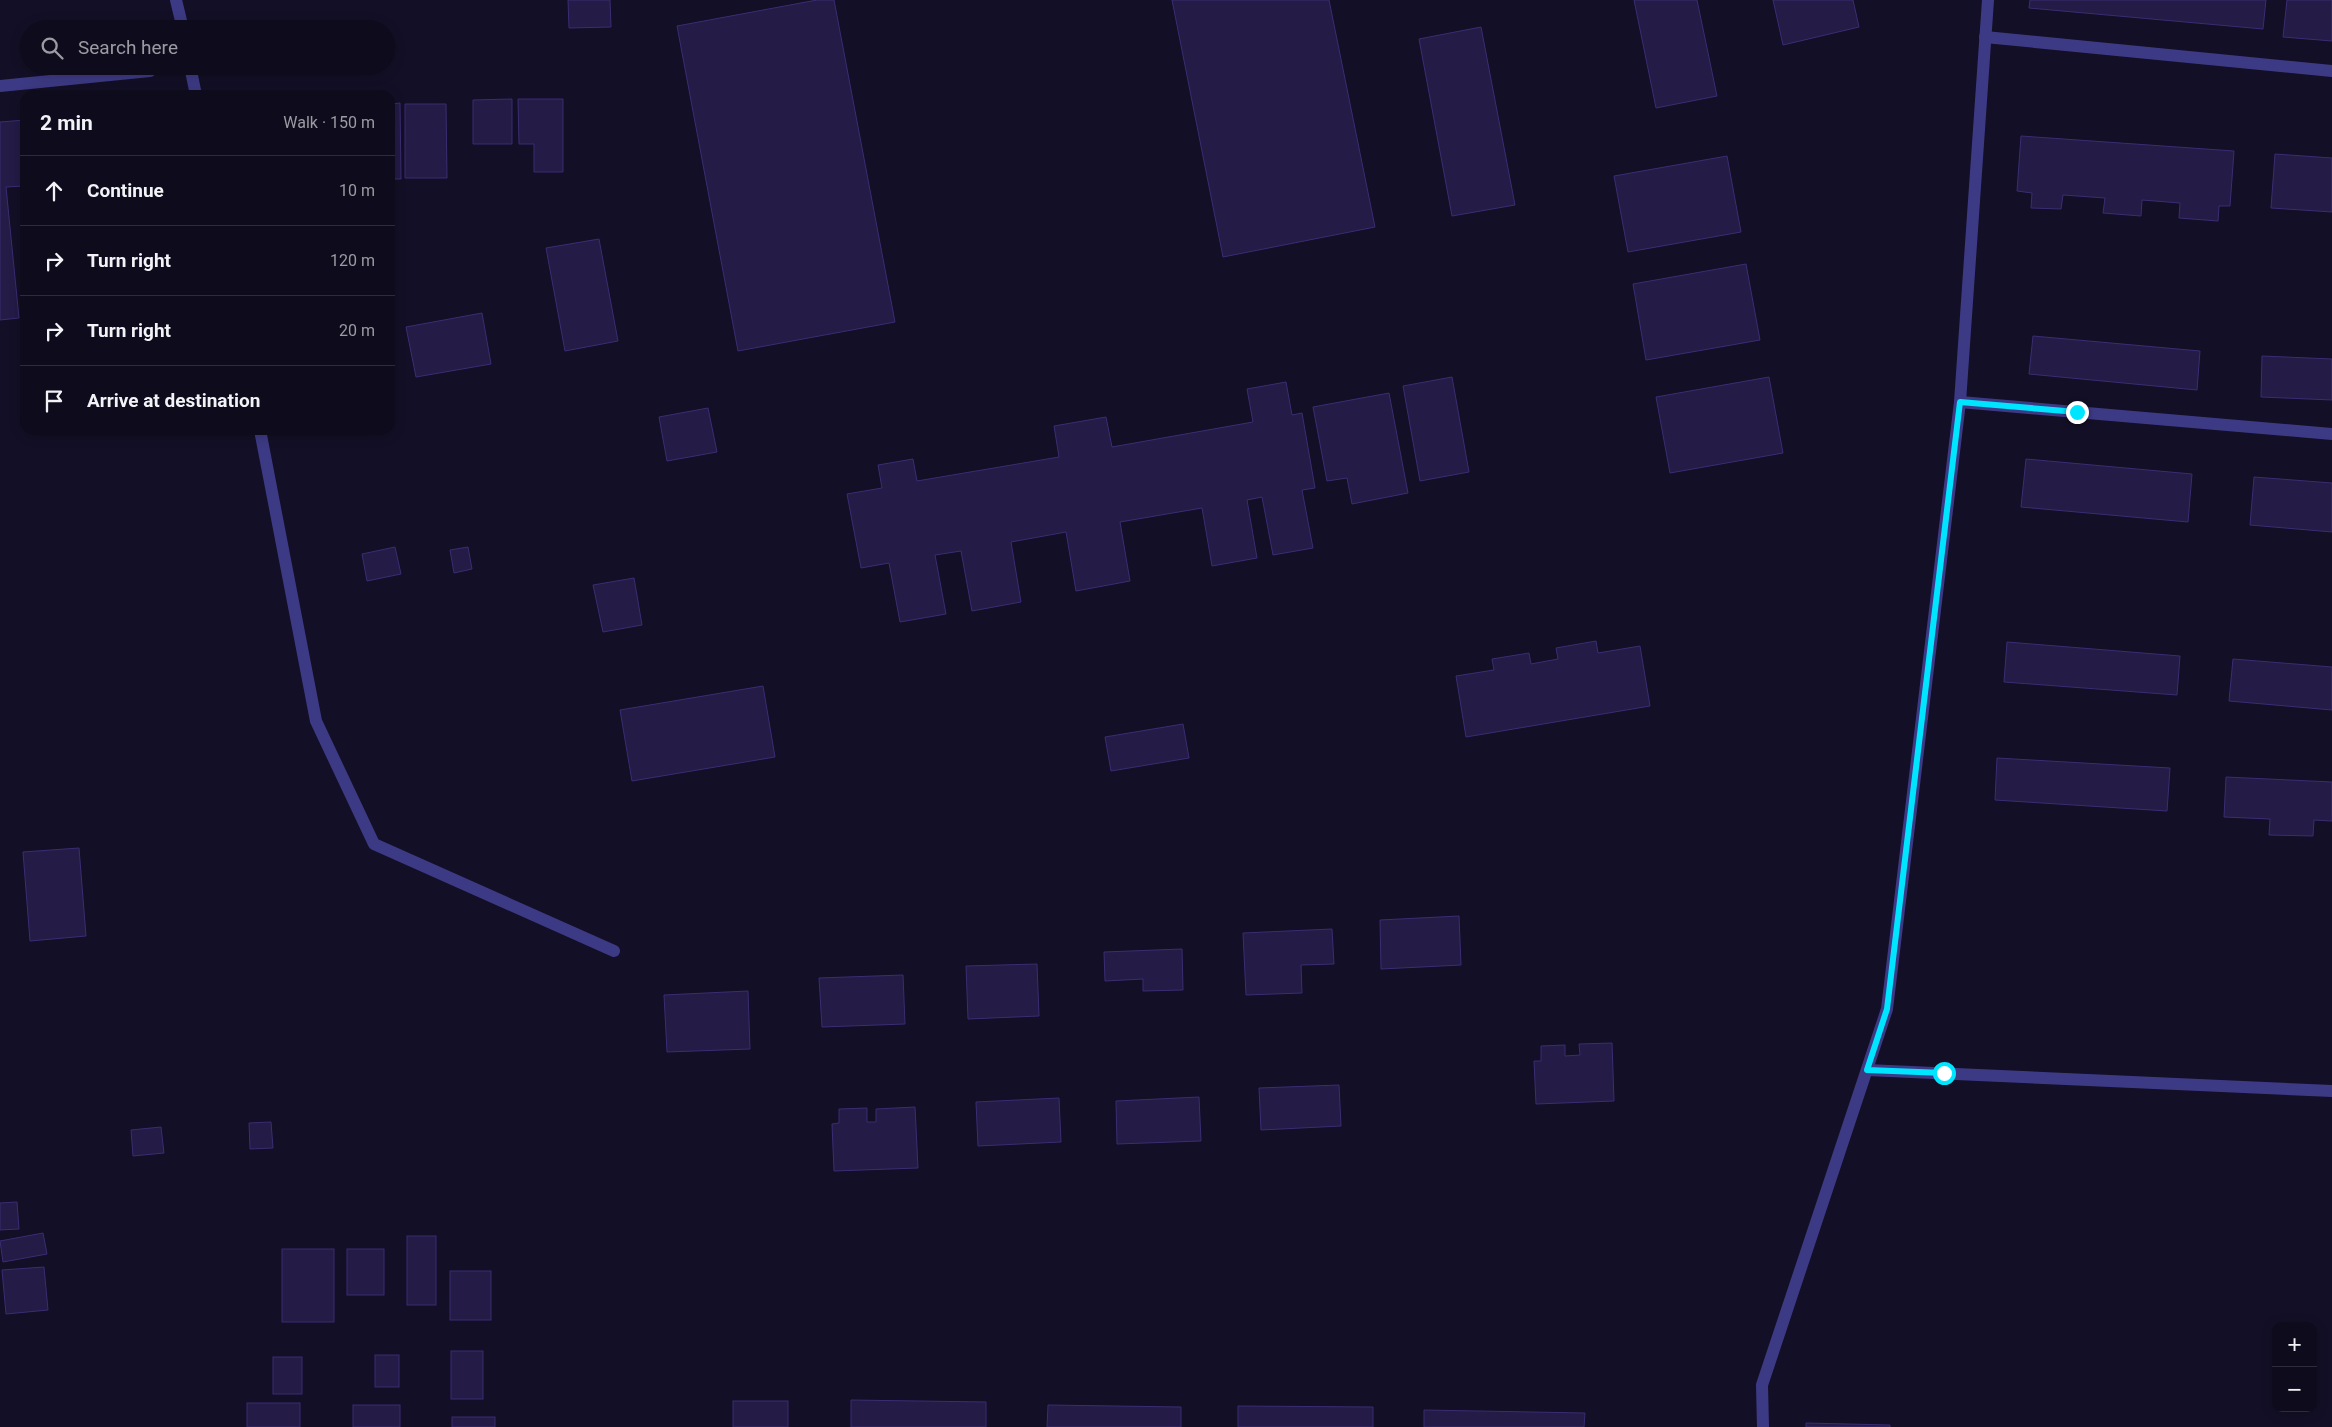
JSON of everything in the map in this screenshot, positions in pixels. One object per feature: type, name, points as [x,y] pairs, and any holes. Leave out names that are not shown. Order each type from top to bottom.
[{"type":"street","points":[[176,0],[181,20]]},
{"type":"street","points":[[1763,1427],[1762,1385],[1887,1009],[1960,402],[1988,0]]},
{"type":"street","points":[[1985,36],[2332,71]]},
{"type":"street","points":[[0,86],[110,75]]},
{"type":"street","points":[[192,75],[195,90]]},
{"type":"street","points":[[1960,402],[2332,434]]},
{"type":"street","points":[[261,435],[316,721],[374,844],[614,951]]},
{"type":"street","points":[[1867,1070],[2332,1091]]},
{"type":"building","points":[[568,0],[610,0],[611,27],[569,28]]},
{"type":"building","points":[[817,0],[834,0],[895,322],[738,351],[677,26]]},
{"type":"building","points":[[1172,0],[1329,0],[1375,227],[1223,257]]},
{"type":"building","points":[[1634,0],[1697,0],[1717,96],[1656,108]]},
{"type":"building","points":[[1773,0],[1853,0],[1859,27],[1783,45]]},
{"type":"building","points":[[2030,0],[2266,0],[2263,29],[2029,8]]},
{"type":"building","points":[[2287,0],[2332,0],[2332,41],[2283,37]]},
{"type":"building","points":[[1481,27],[1515,205],[1452,216],[1419,39]]},
{"type":"building","points":[[512,99],[512,144],[473,144],[473,100]]},
{"type":"building","points":[[518,99],[563,99],[563,172],[534,172],[534,144],[519,144]]},
{"type":"building","points":[[400,103],[401,179],[395,179],[395,104]]},
{"type":"building","points":[[405,104],[446,104],[447,178],[405,178]]},
{"type":"building","points":[[20,120],[20,186],[6,187],[19,318],[0,320],[0,122]]},
{"type":"building","points":[[2021,136],[2234,151],[2230,206],[2219,206],[2218,221],[2179,218],[2180,203],[2142,200],[2141,216],[2103,213],[2105,198],[2063,195],[2061,209],[2031,208],[2032,193],[2017,191]]},
{"type":"building","points":[[2275,154],[2332,158],[2332,212],[2271,208]]},
{"type":"building","points":[[1727,156],[1741,232],[1628,252],[1614,176]]},
{"type":"building","points":[[599,239],[618,341],[565,351],[546,248]]},
{"type":"building","points":[[1746,264],[1760,340],[1646,360],[1633,284]]},
{"type":"building","points":[[482,313],[491,364],[416,377],[406,327]]},
{"type":"building","points":[[2033,336],[2200,351],[2197,390],[2029,374]]},
{"type":"building","points":[[2262,356],[2332,359],[2332,400],[2261,397]]},
{"type":"building","points":[[1452,377],[1469,472],[1420,481],[1403,386]]},
{"type":"building","points":[[1769,377],[1783,453],[1670,473],[1656,397]]},
{"type":"building","points":[[1286,382],[1292,415],[1302,413],[1315,488],[1302,490],[1313,548],[1273,555],[1262,497],[1247,500],[1257,558],[1212,566],[1202,508],[1120,522],[1130,581],[1076,591],[1066,532],[1011,542],[1021,602],[972,611],[961,551],[935,555],[946,614],[900,622],[889,563],[861,568],[847,494],[882,488],[878,465],[913,459],[917,481],[1059,457],[1054,426],[1106,417],[1112,447],[1253,422],[1247,389]]},
{"type":"building","points":[[1389,393],[1408,493],[1352,504],[1347,478],[1327,481],[1313,407]]},
{"type":"building","points":[[708,408],[717,452],[667,461],[659,417]]},
{"type":"building","points":[[2026,459],[2192,474],[2188,522],[2021,507]]},
{"type":"building","points":[[2254,477],[2332,483],[2332,532],[2250,525]]},
{"type":"building","points":[[395,547],[401,574],[367,581],[362,554]]},
{"type":"building","points":[[468,547],[472,569],[454,573],[450,550]]},
{"type":"building","points":[[634,578],[642,625],[603,632],[593,585]]},
{"type":"building","points":[[1596,641],[1598,653],[1640,646],[1650,706],[1466,737],[1456,676],[1494,670],[1492,659],[1529,653],[1531,664],[1558,659],[1556,648]]},
{"type":"building","points":[[2007,642],[2180,656],[2177,695],[2004,682]]},
{"type":"building","points":[[2233,659],[2332,667],[2332,710],[2229,701]]},
{"type":"building","points":[[763,686],[775,757],[632,781],[620,710]]},
{"type":"building","points":[[1183,724],[1189,758],[1111,771],[1105,737]]},
{"type":"building","points":[[1997,758],[2170,768],[2167,811],[1995,800]]},
{"type":"building","points":[[2226,777],[2332,782],[2332,821],[2314,820],[2313,836],[2269,835],[2270,819],[2224,817]]},
{"type":"building","points":[[79,848],[86,936],[30,941],[23,852]]},
{"type":"building","points":[[1459,916],[1461,965],[1381,969],[1380,920]]},
{"type":"building","points":[[1332,929],[1334,964],[1301,965],[1302,993],[1246,995],[1243,933]]},
{"type":"building","points":[[1182,949],[1183,990],[1143,991],[1143,979],[1105,981],[1104,952]]},
{"type":"building","points":[[1037,964],[1039,1016],[968,1019],[966,966]]},
{"type":"building","points":[[903,975],[905,1024],[822,1027],[819,978]]},
{"type":"building","points":[[748,991],[750,1049],[667,1052],[664,995]]},
{"type":"building","points":[[1612,1043],[1614,1101],[1536,1104],[1534,1061],[1541,1061],[1541,1046],[1565,1045],[1565,1056],[1580,1055],[1579,1044]]},
{"type":"building","points":[[1339,1085],[1341,1126],[1261,1130],[1259,1088]]},
{"type":"building","points":[[1199,1097],[1201,1141],[1117,1144],[1116,1101]]},
{"type":"building","points":[[1059,1098],[1061,1142],[978,1146],[976,1102]]},
{"type":"building","points":[[915,1107],[918,1168],[834,1171],[832,1124],[839,1123],[839,1109],[867,1108],[867,1122],[876,1122],[876,1109]]},
{"type":"building","points":[[271,1122],[273,1148],[250,1149],[249,1123]]},
{"type":"building","points":[[161,1127],[164,1153],[133,1156],[131,1130]]},
{"type":"building","points":[[17,1202],[19,1229],[0,1230],[0,1203]]},
{"type":"building","points":[[43,1233],[47,1254],[3,1262],[0,1241]]},
{"type":"building","points":[[407,1236],[436,1236],[436,1305],[407,1305]]},
{"type":"building","points":[[282,1249],[334,1249],[334,1322],[282,1322]]},
{"type":"building","points":[[347,1249],[384,1249],[384,1295],[347,1295]]},
{"type":"building","points":[[44,1267],[48,1310],[6,1314],[2,1270]]},
{"type":"building","points":[[450,1271],[491,1271],[491,1320],[450,1320]]},
{"type":"building","points":[[451,1351],[483,1351],[483,1399],[451,1399]]},
{"type":"building","points":[[375,1355],[399,1355],[399,1387],[375,1387]]},
{"type":"building","points":[[273,1357],[302,1357],[302,1394],[273,1394]]},
{"type":"building","points":[[851,1400],[986,1402],[986,1427],[851,1427]]},
{"type":"building","points":[[733,1401],[788,1401],[788,1427],[733,1427]]},
{"type":"building","points":[[247,1403],[300,1403],[300,1427],[247,1427]]},
{"type":"building","points":[[353,1405],[400,1405],[400,1427],[353,1427]]},
{"type":"building","points":[[1048,1405],[1181,1407],[1181,1427],[1047,1427]]},
{"type":"building","points":[[1238,1406],[1373,1407],[1373,1427],[1238,1427]]},
{"type":"building","points":[[1424,1410],[1585,1413],[1584,1427],[1424,1427]]},
{"type":"building","points":[[452,1417],[495,1417],[495,1427],[452,1427]]},
{"type":"building","points":[[1806,1423],[1890,1425],[1890,1427],[1806,1427]]},
{"type":"route","points":[[1944,1073],[1867,1070],[1887,1009],[1960,402],[2077,412]]}]
